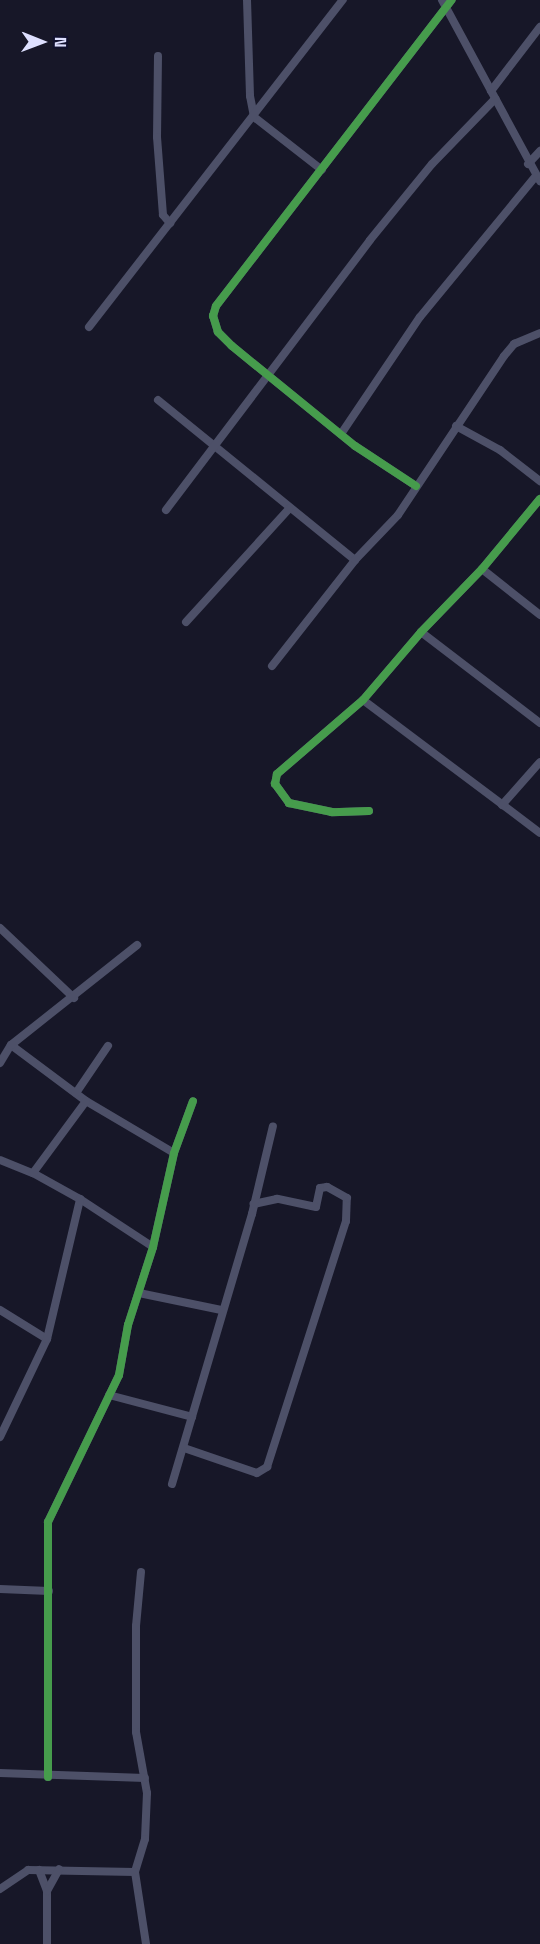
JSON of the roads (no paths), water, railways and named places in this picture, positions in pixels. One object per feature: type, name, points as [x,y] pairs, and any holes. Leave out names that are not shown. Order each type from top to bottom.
[{"type":"street","points":[[247,0],[250,96],[254,117],[322,170]]},
{"type":"street","points":[[341,434],[420,317],[538,179],[442,0]]},
{"type":"street","points":[[416,486],[341,434],[218,332],[213,316],[216,306],[452,0]]},
{"type":"street","points":[[88,327],[254,117],[340,2]]},
{"type":"street","points":[[491,91],[540,27]]},
{"type":"street","points":[[158,56],[157,137],[163,215],[170,223]]},
{"type":"street","points":[[166,510],[271,376],[370,240],[432,164],[495,99]]},
{"type":"street","points":[[528,164],[540,151]]},
{"type":"street","points":[[272,666],[355,560],[398,514],[504,356],[514,344],[540,333]]},
{"type":"street","points":[[158,400],[289,509],[355,560]]},
{"type":"street","points":[[456,426],[500,450],[540,481]]},
{"type":"street","points":[[369,811],[306,809],[289,803],[275,784],[277,774],[289,762],[322,740],[363,700],[421,632],[482,569],[540,499]]},
{"type":"street","points":[[186,622],[289,509]]},
{"type":"street","points":[[482,569],[540,615]]},
{"type":"street","points":[[421,632],[540,723]]},
{"type":"street","points":[[363,700],[540,833]]},
{"type":"street","points":[[502,805],[540,762]]},
{"type":"street","points":[[0,928],[74,998]]},
{"type":"street","points":[[1,1057],[11,1045],[74,998],[137,945]]},
{"type":"street","points":[[11,1045],[86,1101],[174,1154]]},
{"type":"street","points":[[76,1093],[108,1046]]},
{"type":"street","points":[[33,1173],[86,1101]]},
{"type":"street","points":[[48,1777],[48,1522],[119,1375],[153,1247],[174,1154],[193,1101]]},
{"type":"street","points":[[171,1484],[184,1448],[221,1310],[254,1204],[273,1126]]},
{"type":"street","points":[[0,1160],[33,1173],[80,1199],[153,1247]]},
{"type":"street","points":[[184,1448],[257,1473],[267,1467],[346,1221],[347,1198],[327,1187],[320,1188],[316,1207],[278,1199],[254,1204]]},
{"type":"street","points":[[0,1437],[47,1339],[80,1199]]},
{"type":"street","points":[[139,1293],[221,1310]]},
{"type":"street","points":[[0,1310],[47,1339]]},
{"type":"street","points":[[109,1395],[192,1417]]},
{"type":"street","points":[[141,1572],[136,1626],[136,1732],[145,1778],[145,1839],[135,1872],[146,1944]]},
{"type":"street","points":[[0,1589],[49,1591]]},
{"type":"street","points":[[0,1773],[48,1777],[145,1778]]},
{"type":"street","points":[[39,1869],[47,1891],[47,1944]]},
{"type":"street","points":[[47,1891],[60,1869]]},
{"type":"street","points":[[0,1889],[28,1870],[135,1872]]}]
